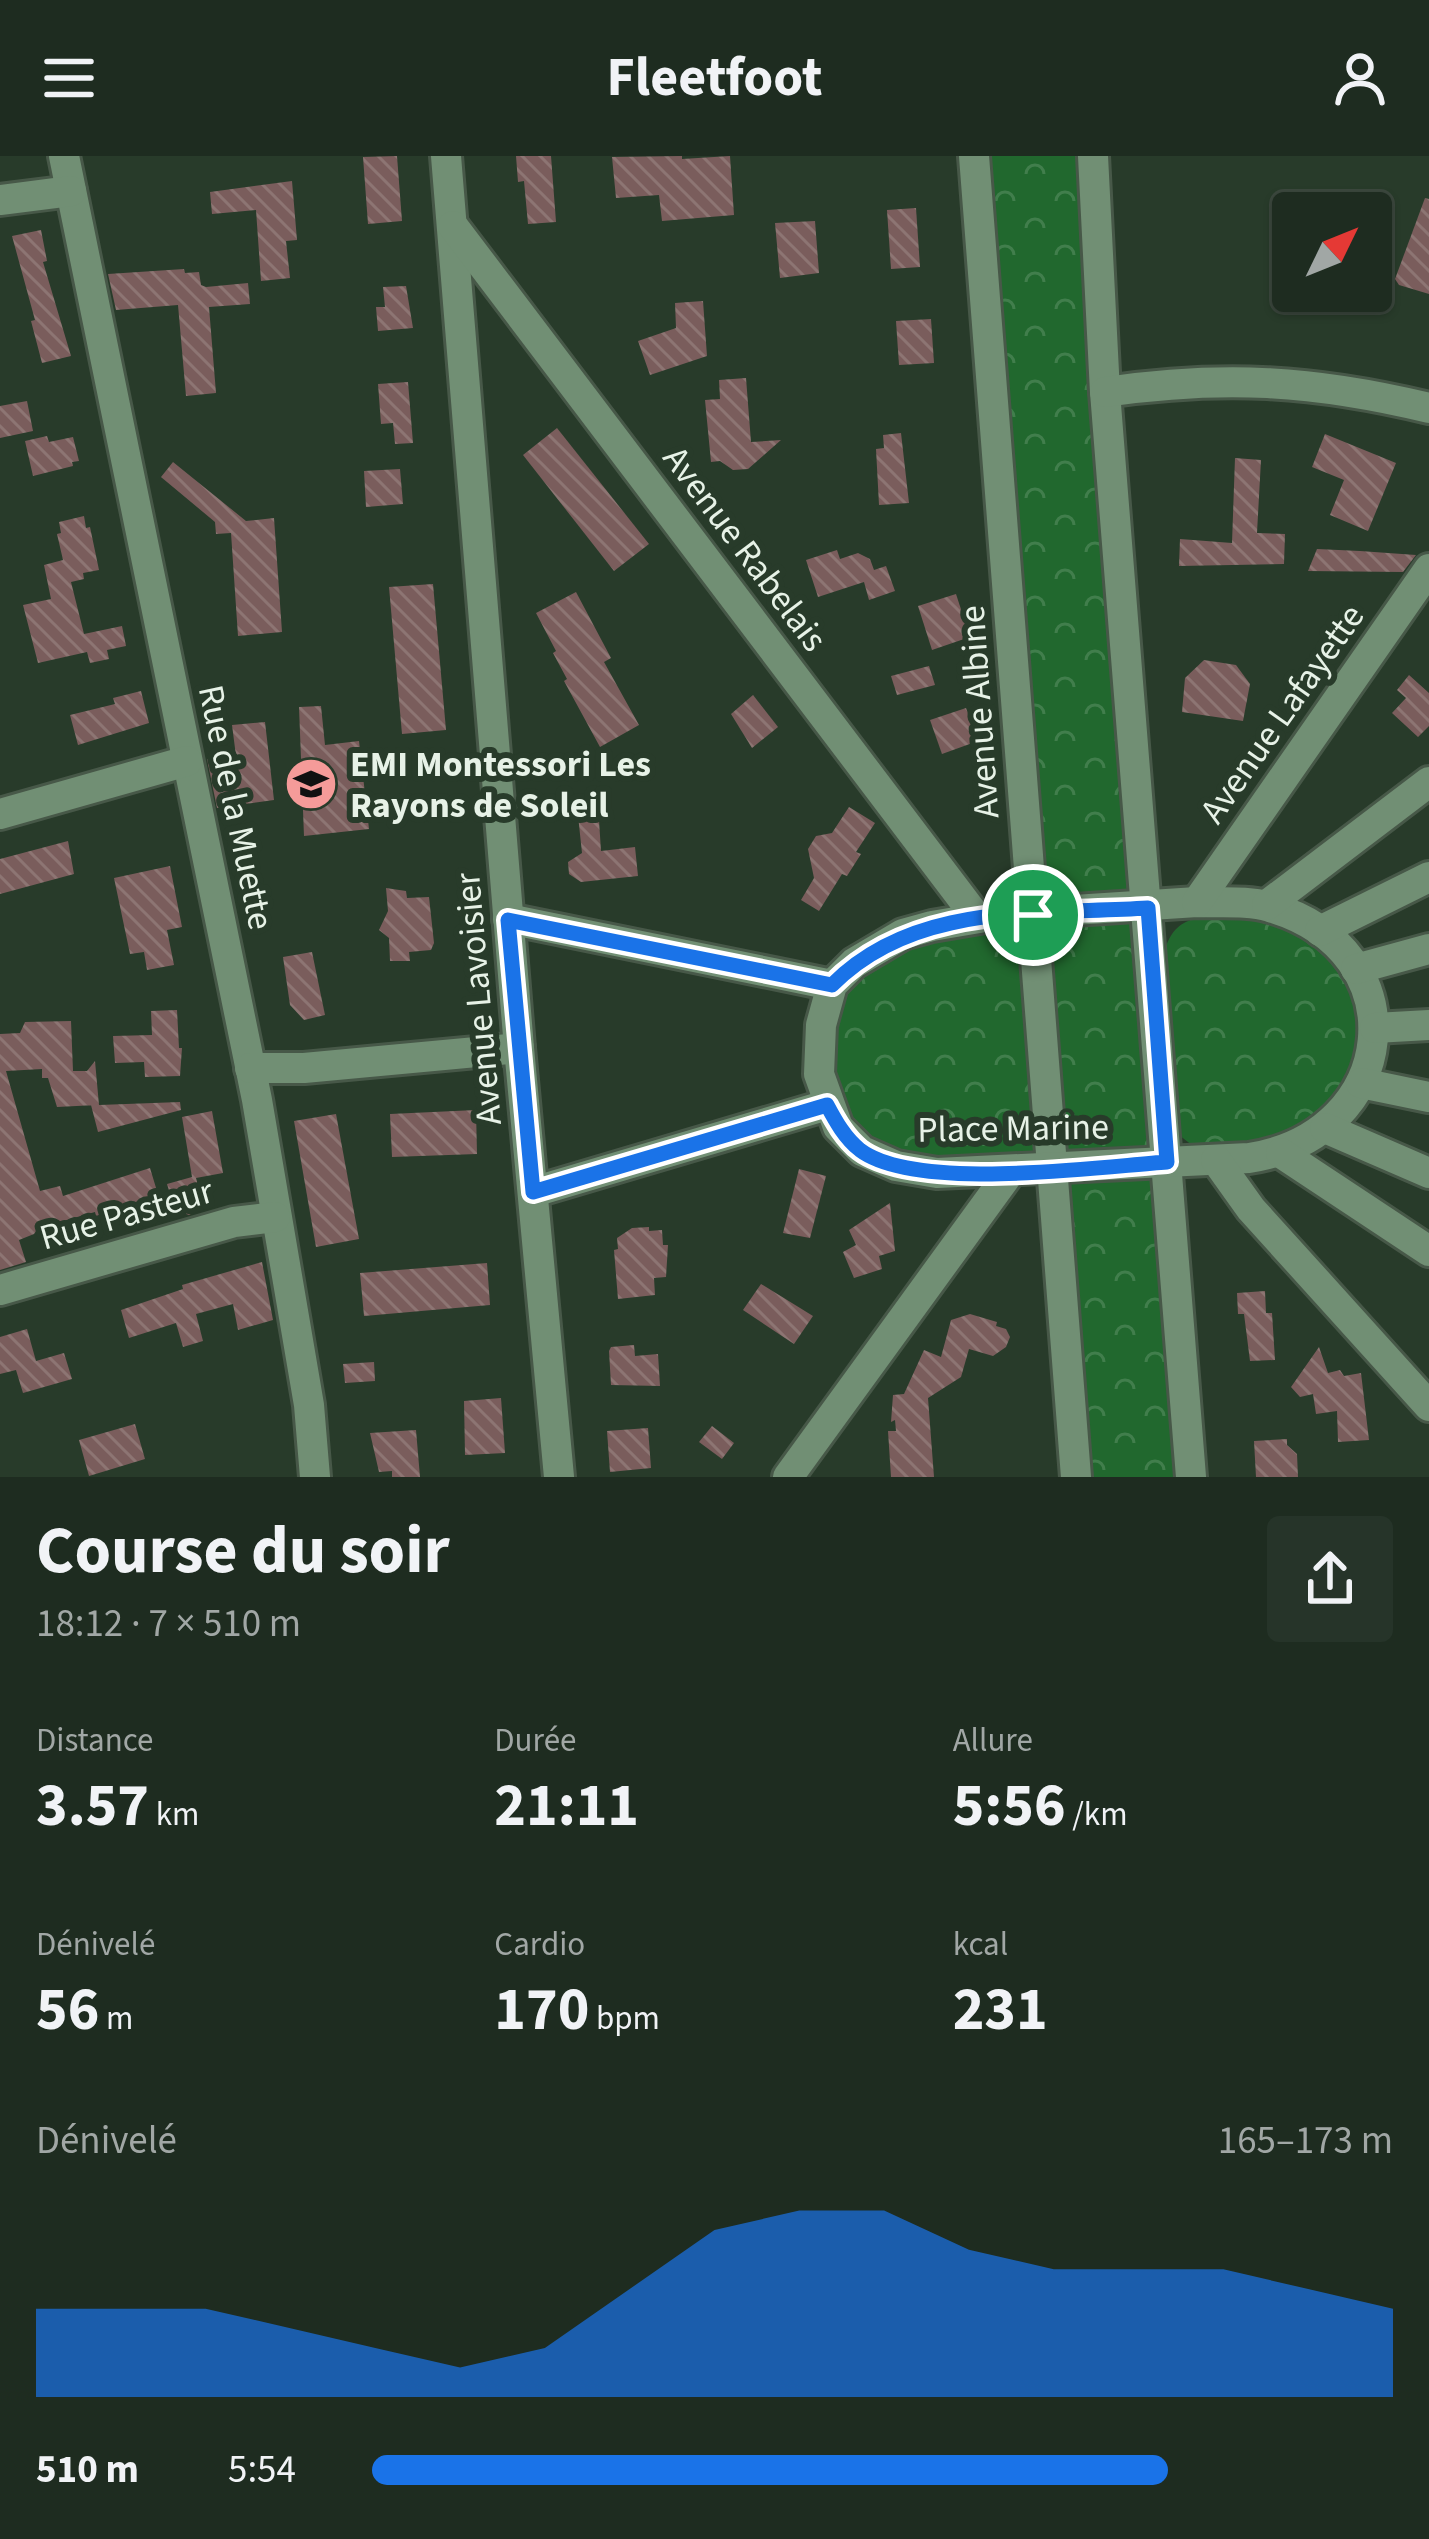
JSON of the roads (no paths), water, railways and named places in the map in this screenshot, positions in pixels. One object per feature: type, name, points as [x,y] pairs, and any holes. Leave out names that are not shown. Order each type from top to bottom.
[{"type":"street","name":"Rue de la Muette","points":[[64,156],[250,1068],[309,1405],[314,1477]]},
{"type":"street","name":"Avenue Lavoisier","points":[[446,156],[559,1477]]},
{"type":"street","name":"Avenue Albine","points":[[974,156],[1076,1477]]},
{"type":"street","points":[[1093,156],[1105,392],[1191,1477]]},
{"type":"street","points":[[0,200],[71,191]]},
{"type":"street","name":"Avenue Rabelais","points":[[453,226],[977,918]]},
{"type":"street","points":[[1105,392],[1169,383],[1248,380],[1333,387],[1429,408]]},
{"type":"street","name":"Avenue Lafayette","points":[[1197,902],[1429,569]]},
{"type":"street","points":[[0,814],[188,761]]},
{"type":"street","points":[[1267,905],[1429,782]]},
{"type":"street","points":[[1320,931],[1429,877]]},
{"type":"street","points":[[533,1192],[827,1105],[819,1074],[821,1025],[832,985],[854,963],[903,934],[977,918],[1197,902],[1267,905],[1320,931],[1356,968],[1370,997],[1375,1028],[1429,1025]]},
{"type":"street","points":[[508,920],[832,985]]},
{"type":"street","points":[[1356,968],[1429,949]]},
{"type":"street","name":"Place Marine","points":[[827,1105],[838,1127],[862,1151],[896,1166],[937,1173],[1009,1173],[1281,1153],[1325,1128],[1361,1083],[1375,1028]]},
{"type":"street","points":[[250,1068],[304,1068],[519,1048]]},
{"type":"street","points":[[1361,1083],[1429,1096]]},
{"type":"street","points":[[1325,1128],[1429,1173]]},
{"type":"street","points":[[1281,1153],[1429,1251]]},
{"type":"street","points":[[1216,1160],[1251,1209],[1429,1406]]},
{"type":"street","points":[[788,1477],[1009,1173]]},
{"type":"street","name":"Rue Pasteur","points":[[0,1290],[234,1222],[275,1217]]},
{"type":"place","name":"EMI Montessori Les Rayons de Soleil","points":[[311,784]]}]
